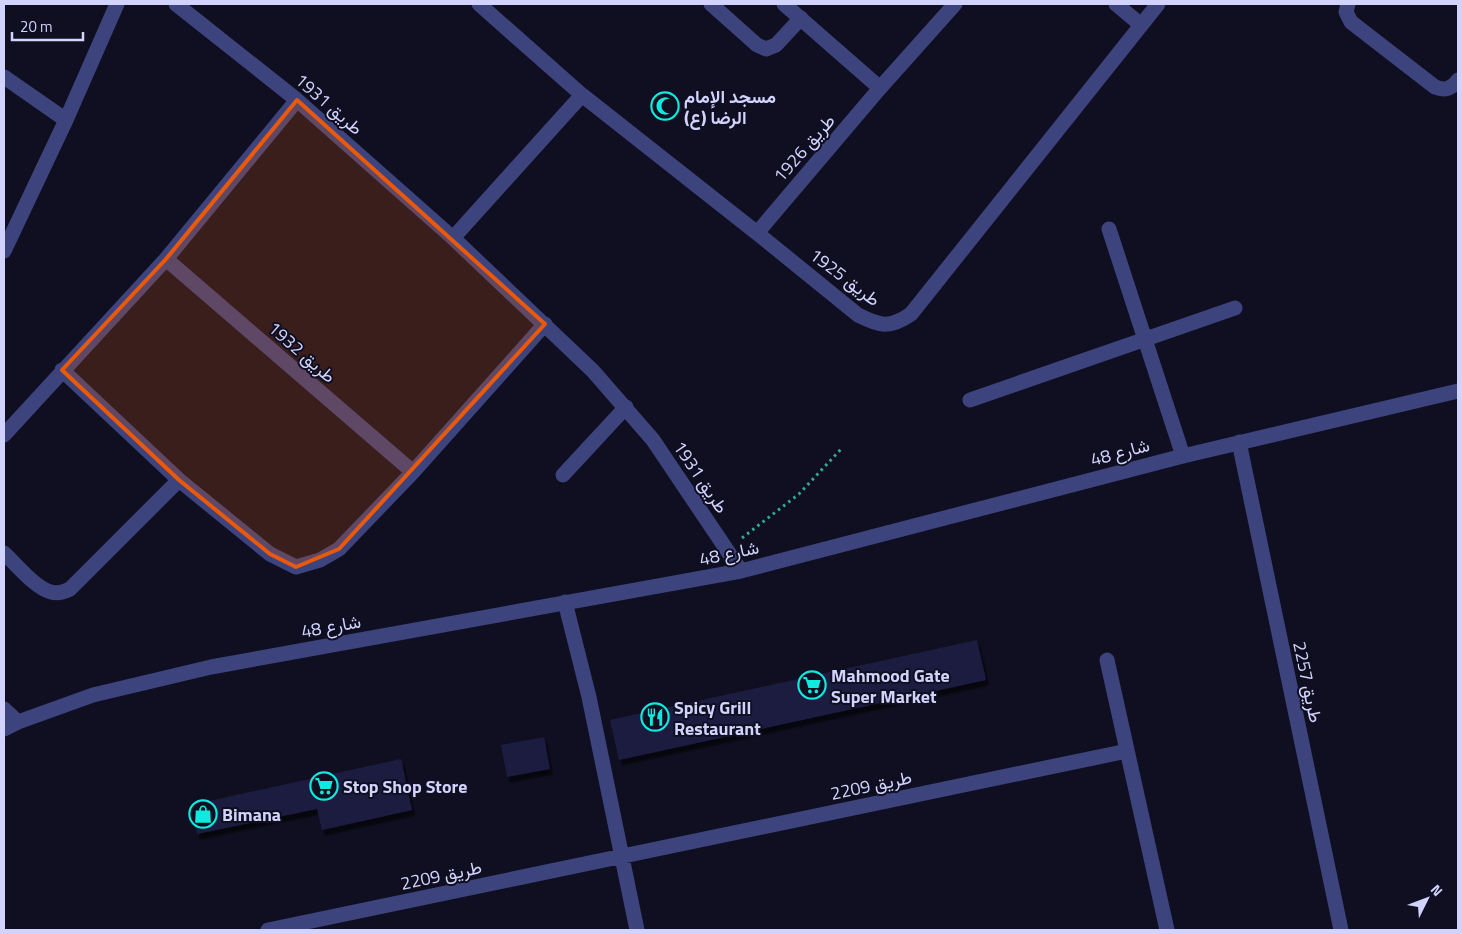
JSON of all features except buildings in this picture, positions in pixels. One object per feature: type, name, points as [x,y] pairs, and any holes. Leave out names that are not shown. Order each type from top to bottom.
[{"type":"street","points":[[4,251],[66,120],[117,4]]},
{"type":"street","name":"طريق 1931","points":[[176,4],[297,100],[453,238],[593,371],[653,440],[741,571]]},
{"type":"street","name":"طريق 1925","points":[[479,4],[582,95],[858,315],[873,322],[886,325],[899,322],[911,314],[1158,4]]},
{"type":"street","points":[[711,4],[757,45],[766,49],[776,45],[800,18]]},
{"type":"street","points":[[784,4],[880,88]]},
{"type":"street","name":"طريق 1926","points":[[757,233],[880,88],[955,4]]},
{"type":"street","points":[[1116,4],[1141,26]]},
{"type":"street","points":[[1348,4],[1346,12],[1351,22],[1435,87],[1442,90],[1449,88],[1458,80]]},
{"type":"street","points":[[4,77],[66,120]]},
{"type":"street","points":[[453,238],[582,95]]},
{"type":"street","points":[[4,435],[166,259],[297,100]]},
{"type":"street","points":[[1109,229],[1183,456]]},
{"type":"street","name":"طريق 1932","points":[[166,259],[413,472]]},
{"type":"street","points":[[970,400],[1235,308]]},
{"type":"street","points":[[62,370],[179,480],[270,554],[296,567],[320,560],[340,549],[413,472],[545,324]]},
{"type":"street","name":"شارع 48","points":[[4,729],[18,722],[93,695],[211,667],[741,571],[1183,456],[1458,391]]},
{"type":"street","points":[[563,475],[626,407]]},
{"type":"street","name":"طريق 2257","points":[[1239,442],[1341,930]]},
{"type":"street","points":[[4,553],[42,588],[52,593],[70,589],[179,480]]},
{"type":"street","points":[[565,602],[589,697],[637,930]]},
{"type":"street","points":[[1107,660],[1167,930]]},
{"type":"street","points":[[4,709],[18,722]]},
{"type":"street","name":"طريق 2209","points":[[268,930],[1127,751]]},
{"type":"path","points":[[728,549],[799,494],[844,447]]},
{"type":"highlighted area","points":[[297,100],[545,324],[339,549],[296,567],[270,554],[179,480],[62,370],[166,259]]},
{"type":"place","name":"مسجد الإمام الرضا (ع)","points":[[665,106]]},
{"type":"place","name":"Mahmood Gate Super Market","points":[[812,685]]},
{"type":"place","name":"Spicy Grill Restaurant","points":[[655,717]]},
{"type":"place","name":"Stop Shop Store","points":[[324,786]]},
{"type":"place","name":"Bimana","points":[[203,814]]}]
